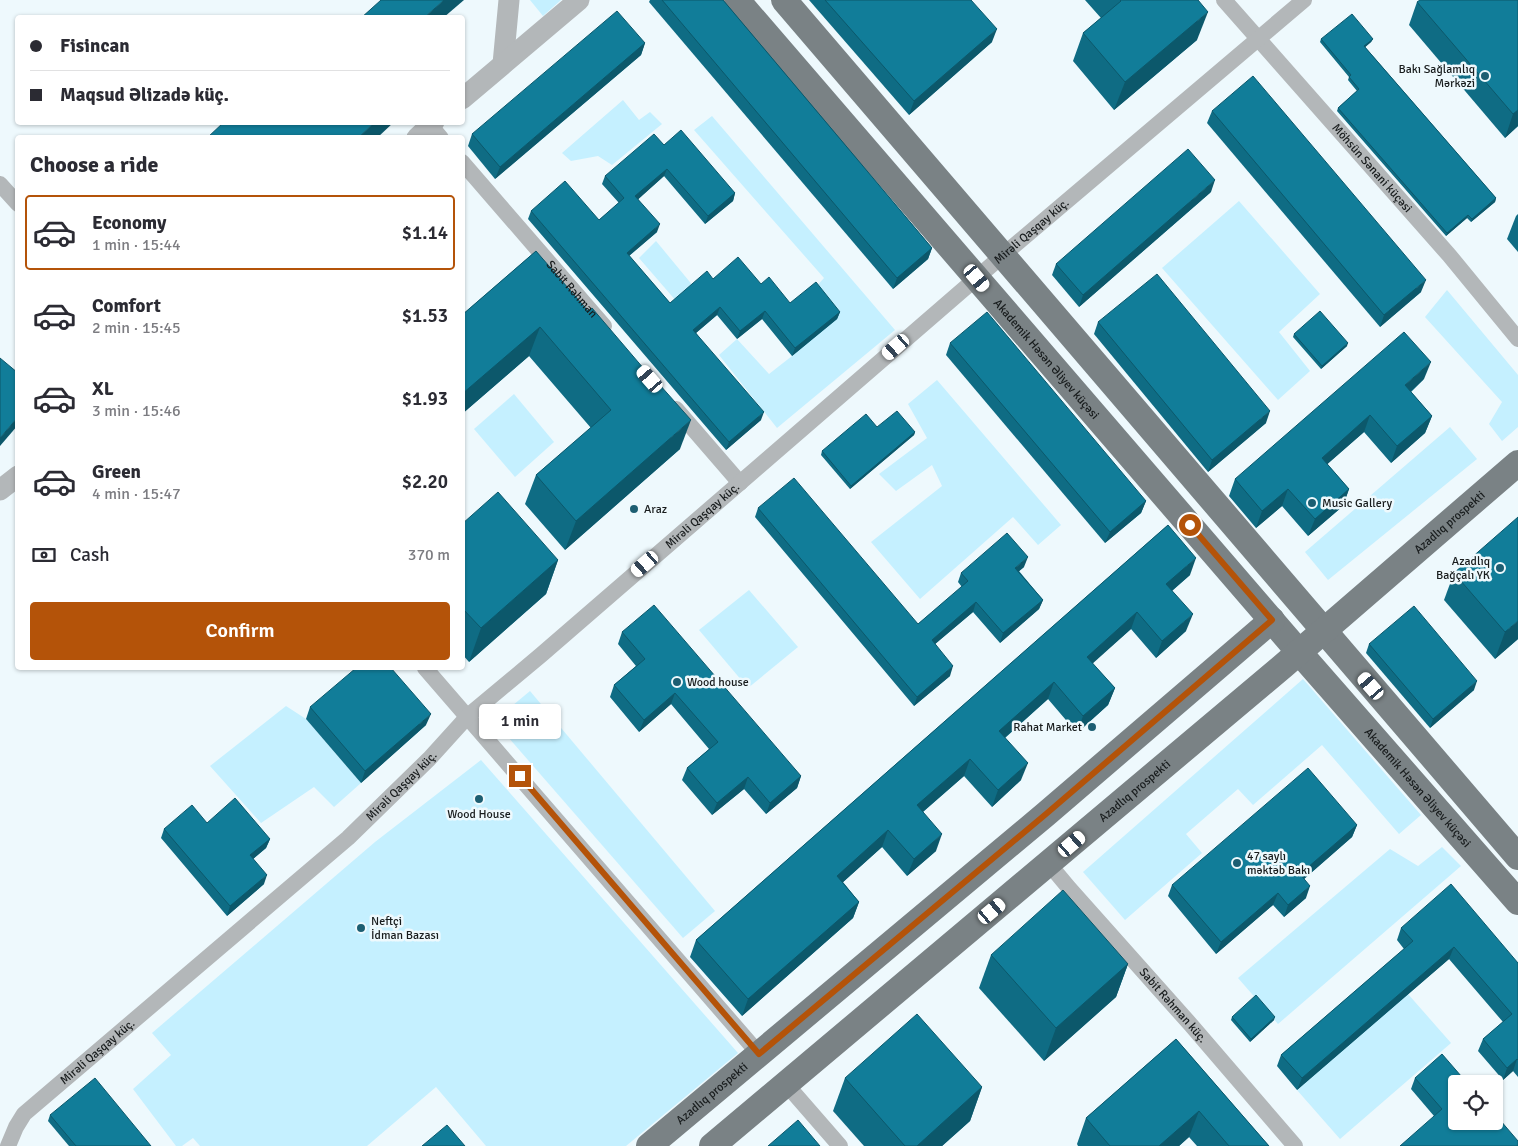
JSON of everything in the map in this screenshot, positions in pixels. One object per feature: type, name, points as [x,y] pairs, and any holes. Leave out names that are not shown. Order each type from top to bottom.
[{"type":"main road","name":"Akademik Həsən Əliyev küçəsi","points":[[737,0],[977,278],[1262,620],[1291,659],[1318,673],[1518,902]]},
{"type":"main road","points":[[784,0],[1283,583],[1329,625],[1342,653],[1518,858]]},
{"type":"main road","name":"Azadlıq prospekti","points":[[712,1146],[1291,659],[1518,463]]},
{"type":"main road","name":"Azadlıq prospekti","points":[[649,1146],[1046,814],[1262,620]]},
{"type":"street","points":[[503,64],[509,0]]},
{"type":"street","points":[[465,96],[579,0]]},
{"type":"street","name":"Möhsün Sənani küçəsi","points":[[1224,0],[1448,255],[1518,339]]},
{"type":"street","name":"Mirəli Qaşqay küç.","points":[[8,1146],[24,1114],[43,1100],[348,838],[429,759],[468,716],[1002,256],[1304,0]]},
{"type":"street","name":"Sabit Rəhman","points":[[465,165],[613,336]]},
{"type":"street","points":[[0,184],[15,201]]},
{"type":"street","points":[[669,401],[740,483]]},
{"type":"street","points":[[0,490],[15,478]]},
{"type":"street","points":[[427,670],[759,1054]]},
{"type":"street","name":"Sabit Rəhman küç.","points":[[1049,864],[1295,1146]]},
{"type":"street","points":[[786,1084],[840,1146]]},
{"type":"shaded area","points":[[530,0],[561,0],[543,16]]},
{"type":"shaded area","points":[[623,100],[639,120],[650,112],[662,124],[612,165],[598,156],[571,161],[562,153]]},
{"type":"shaded area","points":[[712,116],[895,330],[777,428],[719,355],[737,339],[769,374],[792,356],[813,290],[824,278],[694,130]]},
{"type":"shaded area","points":[[1239,201],[1320,294],[1279,332],[1310,371],[1278,400],[1162,268]]},
{"type":"shaded area","points":[[656,241],[694,287],[677,302],[639,258]]},
{"type":"shaded area","points":[[1447,290],[1518,375],[1518,427],[1502,441],[1489,424],[1502,402],[1425,317]]},
{"type":"shaded area","points":[[937,380],[1061,525],[1038,545],[1013,517],[920,599],[871,542],[942,486],[932,465],[896,491],[879,474],[927,438],[908,404]]},
{"type":"shaded area","points":[[514,394],[554,442],[515,477],[474,429]]},
{"type":"shaded area","points":[[1450,427],[1477,459],[1328,580],[1305,552]]},
{"type":"shaded area","points":[[749,590],[798,647],[748,688],[699,630]]},
{"type":"shaded area","points":[[1303,679],[1421,815],[1399,834],[1322,745],[1253,805],[1238,789],[1186,834],[1202,853],[1125,920],[1083,872]]},
{"type":"shaded area","points":[[530,691],[715,911],[683,938],[494,721]]},
{"type":"shaded area","points":[[286,706],[306,719],[361,783],[334,807],[314,787],[261,823],[210,766]]},
{"type":"shaded area","points":[[481,760],[738,1053],[626,1146],[486,1146],[436,1087],[367,1146],[200,1146],[193,1138],[182,1146],[176,1146],[133,1089],[171,1055],[152,1033],[375,842]]},
{"type":"shaded area","points":[[1442,847],[1461,866],[1278,1024],[1238,978],[1390,849],[1418,866]]},
{"type":"shaded area","points":[[1408,994],[1451,1043],[1340,1139],[1297,1090]]},
{"type":"building","points":[[381,0],[444,0],[427,15],[364,15]]},
{"type":"building","points":[[662,0],[723,0],[932,248],[897,278]]},
{"type":"building","points":[[825,0],[971,0],[997,29],[914,101]]},
{"type":"building","points":[[1120,0],[1198,0],[1208,12],[1125,82],[1083,33]]},
{"type":"building","name":"Bakı Sağlamlıq Mərkəzi","points":[[1420,0],[1518,0],[1518,110],[1513,114],[1417,2]]},
{"type":"building","points":[[617,11],[645,43],[500,167],[472,134]]},
{"type":"building","points":[[1352,14],[1373,39],[1364,46],[1496,198],[1472,219],[1468,215],[1447,233],[1338,108],[1359,89],[1349,77],[1351,75],[1321,39]]},
{"type":"building","points":[[1253,76],[1426,280],[1384,315],[1212,111]]},
{"type":"building","points":[[221,125],[372,125],[361,135],[210,135]]},
{"type":"building","points":[[681,130],[735,193],[708,216],[667,169],[635,196],[660,224],[627,253],[670,303],[707,271],[713,279],[738,257],[761,284],[769,277],[790,303],[816,282],[840,312],[795,348],[765,311],[740,331],[720,307],[693,330],[764,412],[729,442],[531,211],[565,181],[599,220],[624,198],[605,176],[654,134],[664,145]]},
{"type":"building","points":[[1188,149],[1215,180],[1083,295],[1056,264]]},
{"type":"building","points":[[536,251],[588,311],[592,308],[650,376],[691,420],[576,521],[536,475],[611,410],[540,327],[465,391],[465,312]]},
{"type":"building","points":[[1157,274],[1270,411],[1212,460],[1098,322]]},
{"type":"building","points":[[1320,311],[1348,343],[1322,366],[1294,334]]},
{"type":"building","points":[[987,312],[1146,501],[1110,532],[950,343]]},
{"type":"building","points":[[1404,332],[1431,362],[1405,385],[1432,416],[1397,446],[1370,415],[1322,458],[1349,489],[1315,519],[1288,489],[1262,511],[1235,479]]},
{"type":"building","points":[[0,358],[15,370],[15,420],[0,438]]},
{"type":"building","points":[[897,411],[915,432],[851,486],[822,451],[866,414],[877,427]]},
{"type":"building","points":[[794,478],[918,624],[968,581],[961,573],[1007,533],[1028,557],[1015,568],[1043,600],[1003,633],[976,602],[932,640],[953,666],[917,697],[758,508]]},
{"type":"building","points":[[498,492],[558,560],[481,628],[465,611],[465,521]]},
{"type":"building","points":[[1518,517],[1518,621],[1505,632],[1454,573]]},
{"type":"building","points":[[1168,525],[1196,558],[1166,584],[1193,614],[1162,641],[1137,612],[1087,657],[1115,688],[1083,716],[1054,682],[999,731],[1028,763],[998,790],[970,759],[917,805],[942,834],[914,859],[888,830],[837,876],[859,902],[748,999],[696,940]]},
{"type":"building","points":[[654,605],[801,776],[770,803],[748,777],[717,803],[687,768],[718,742],[675,693],[644,720],[614,685],[645,659],[622,632]]},
{"type":"building","points":[[1414,606],[1477,681],[1433,719],[1369,644]]},
{"type":"building","points":[[354,670],[393,670],[431,714],[365,771],[310,707]]},
{"type":"building","points":[[1308,768],[1357,825],[1300,874],[1310,886],[1288,905],[1278,893],[1221,942],[1172,885]]},
{"type":"building","points":[[235,798],[270,839],[250,855],[267,875],[230,906],[164,829],[192,805],[207,823]]},
{"type":"building","points":[[1451,884],[1518,963],[1518,1060],[1507,1068],[1483,1039],[1512,1014],[1454,947],[1302,1078],[1281,1055],[1413,941],[1401,928]]},
{"type":"building","points":[[1063,890],[1128,964],[1056,1028],[991,955]]},
{"type":"building","points":[[1256,995],[1275,1017],[1251,1039],[1232,1017]]},
{"type":"building","points":[[917,1014],[982,1087],[917,1146],[905,1146],[845,1078]]},
{"type":"building","points":[[1176,1039],[1269,1146],[1229,1146],[1199,1111],[1159,1146],[1110,1146],[1086,1118]]},
{"type":"building","points":[[1442,1054],[1460,1075],[1448,1075],[1448,1130],[1503,1130],[1503,1124],[1518,1141],[1518,1146],[1400,1146],[1442,1109],[1415,1078]]},
{"type":"building","points":[[95,1078],[151,1146],[76,1146],[50,1115]]},
{"type":"building","points":[[798,1120],[820,1146],[768,1146]]},
{"type":"building","points":[[447,1125],[465,1146],[422,1146]]},
{"type":"place","name":"Bakı Sağlamlıq Mərkəzi","points":[[1485,76]]},
{"type":"place","name":"Music Gallery","points":[[1312,503]]},
{"type":"place","name":"Araz","points":[[634,509]]},
{"type":"place","name":"Azadlıq Bağçalı YK","points":[[1500,568]]},
{"type":"place","name":"Wood house","points":[[677,682]]},
{"type":"place","name":"Rahat Market","points":[[1092,727]]},
{"type":"place","name":"Wood House","points":[[479,799]]},
{"type":"place","name":"47 saylı məktəb Bakı","points":[[1237,863]]},
{"type":"place","name":"Neftçi İdman Bazası","points":[[361,928]]},
{"type":"route","points":[[520,776],[759,1054],[1046,814],[1272,620],[1190,525]]}]
